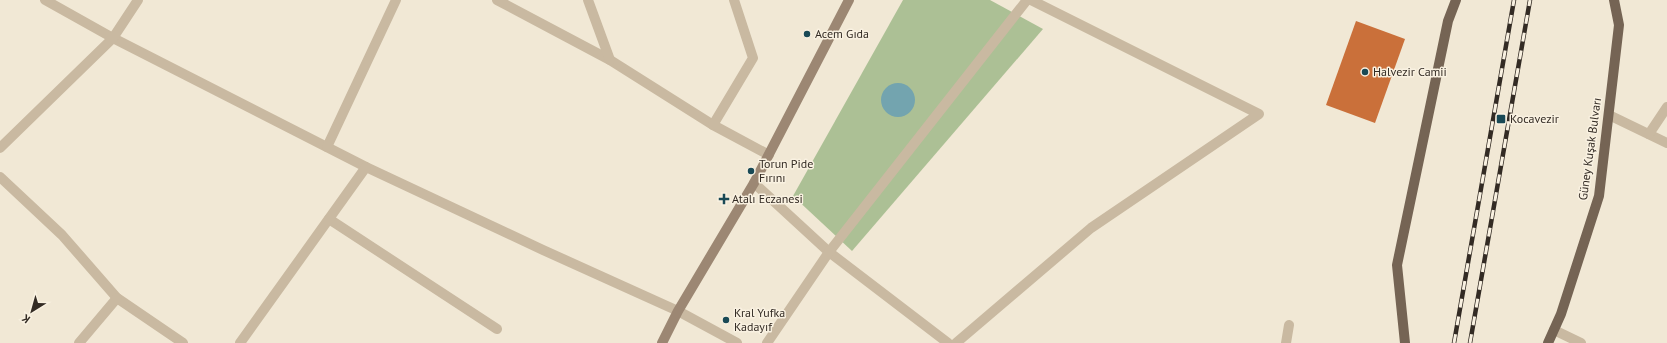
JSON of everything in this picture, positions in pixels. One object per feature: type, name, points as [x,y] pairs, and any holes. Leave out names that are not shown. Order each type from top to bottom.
[{"type":"main road","points":[[1405,343],[1397,265],[1448,20],[1456,0]]},
{"type":"main road","name":"Güney Kuşak Bulvarı","points":[[1548,343],[1561,314],[1599,196],[1619,25],[1614,0]]},
{"type":"street","points":[[45,0],[114,38],[366,167],[678,311],[737,343]]},
{"type":"street","points":[[0,148],[114,38],[138,0]]},
{"type":"street","points":[[327,147],[396,0]]},
{"type":"street","points":[[497,0],[610,60],[713,125],[769,155]]},
{"type":"street","points":[[588,0],[610,60]]},
{"type":"street","points":[[713,125],[753,58],[734,0]]},
{"type":"street","points":[[662,343],[678,311],[754,183],[849,0]]},
{"type":"street","points":[[767,343],[829,252],[1027,0]]},
{"type":"street","points":[[956,343],[1091,228],[1259,114],[1031,0]]},
{"type":"street","points":[[1649,134],[1667,107]]},
{"type":"street","points":[[1609,115],[1667,143]]},
{"type":"street","points":[[240,343],[366,167]]},
{"type":"street","points":[[0,177],[62,235],[117,298],[183,343]]},
{"type":"street","points":[[754,183],[829,252],[948,343]]},
{"type":"street","points":[[329,219],[497,329]]},
{"type":"street","points":[[79,343],[117,298]]},
{"type":"street","points":[[1286,343],[1289,325]]},
{"type":"street","points":[[1554,330],[1581,343]]},
{"type":"green space","points":[[903,0],[990,0],[1043,29],[852,251],[793,196]]},
{"type":"water","points":[[895,83],[901,83],[905,84],[912,90],[915,100],[914,107],[908,114],[901,117],[895,117],[891,116],[884,110],[881,103],[881,97],[882,93],[888,86]]},
{"type":"building","name":"Halvezir Camii","points":[[1356,21],[1405,39],[1375,123],[1326,105]]},
{"type":"railway","points":[[1454,343],[1514,0]]},
{"type":"railway","points":[[1470,343],[1530,0]]},
{"type":"place","name":"Acem Gıda","points":[[807,34]]},
{"type":"place","name":"Halvezir Camii","points":[[1365,72]]},
{"type":"place","name":"Kocavezir","points":[[1501,119]]},
{"type":"place","name":"Torun Pide Fırını","points":[[751,171]]},
{"type":"place","name":"Atalı Eczanesi","points":[[724,199]]},
{"type":"place","name":"Kral Yufka Kadayıf","points":[[726,320]]}]
